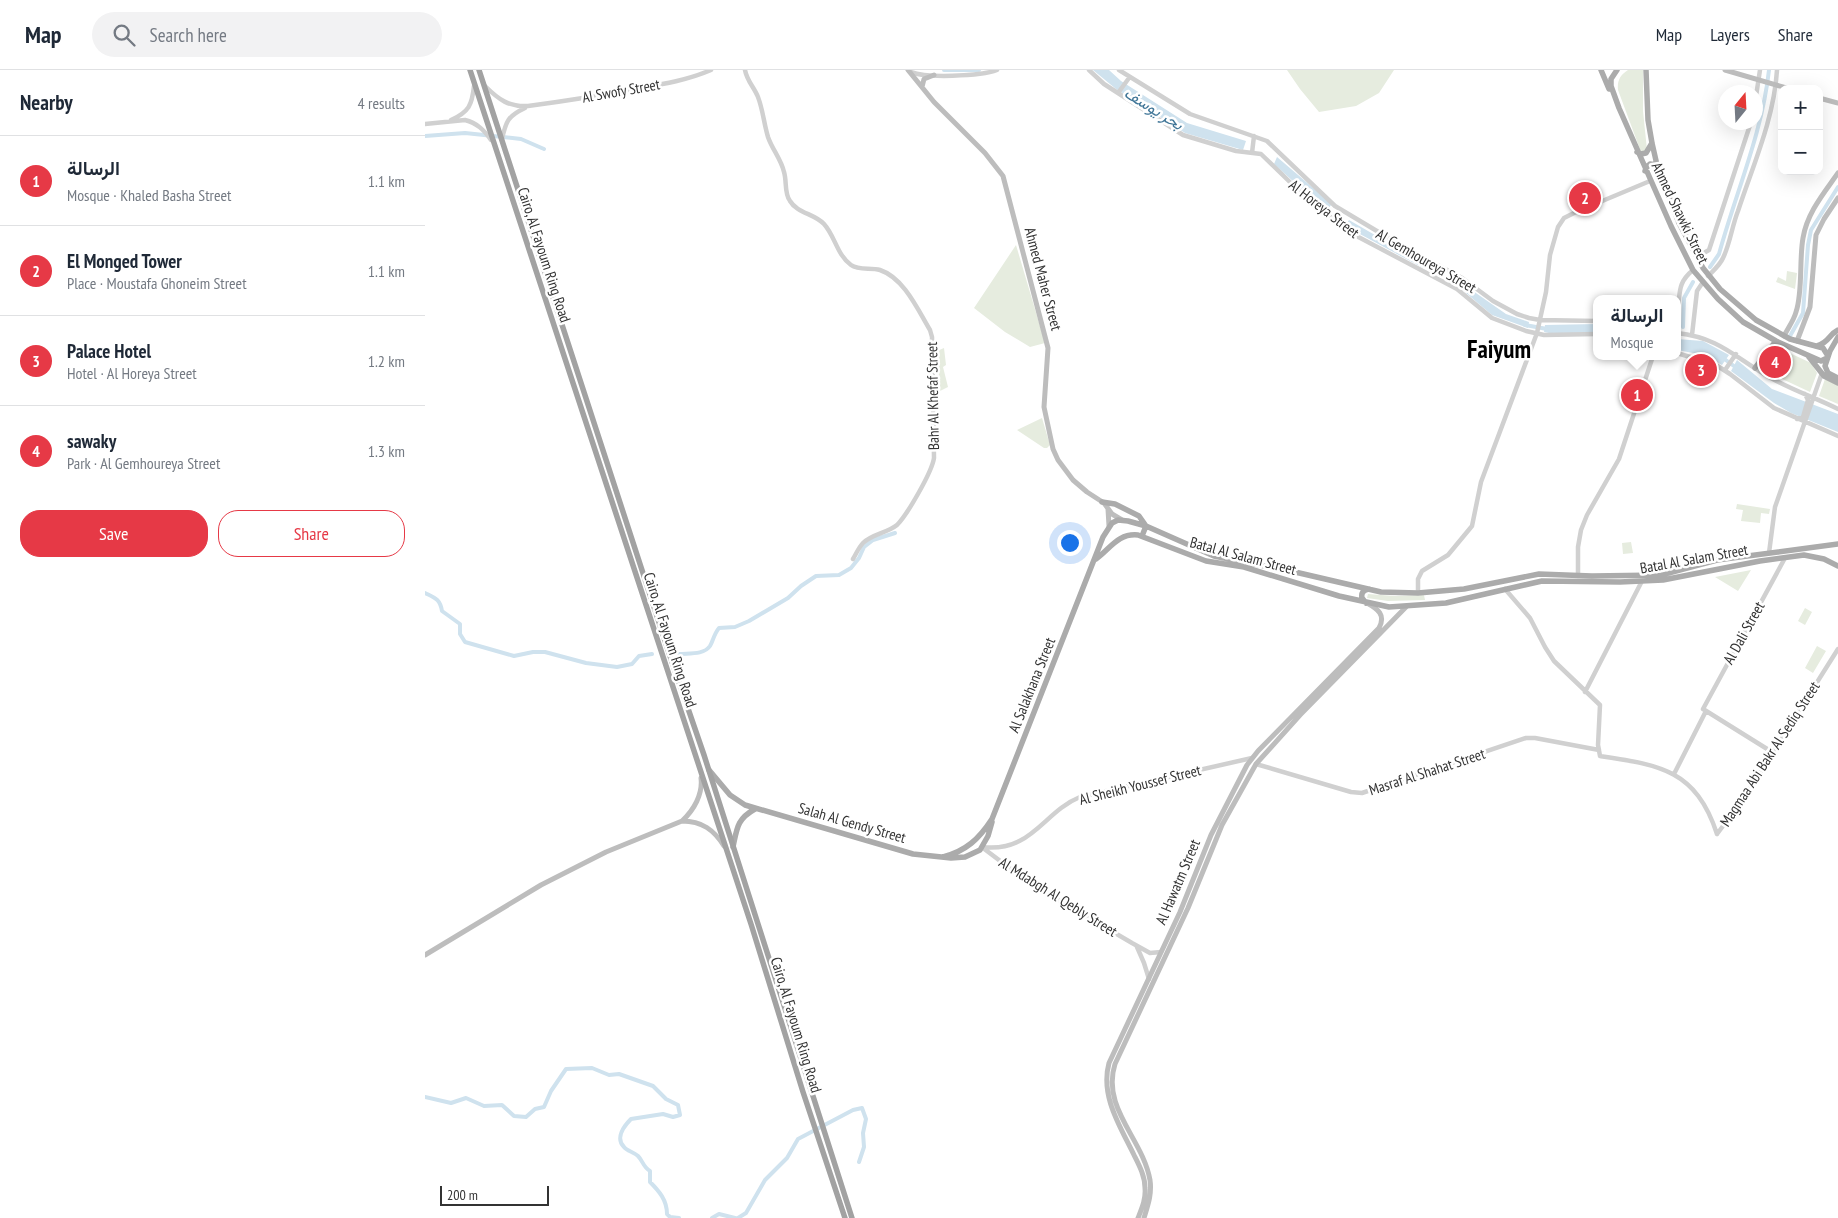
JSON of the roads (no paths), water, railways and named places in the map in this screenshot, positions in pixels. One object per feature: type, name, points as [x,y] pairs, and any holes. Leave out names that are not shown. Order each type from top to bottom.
[{"type":"highway","name":"Cairo, Al Fayoum Ring Road","points":[[470,70],[553,323],[667,657],[675,671],[708,768],[733,847],[806,1100],[845,1218]]},
{"type":"highway","name":"Cairo, Al Fayoum Ring Road","points":[[479,70],[561,320],[667,657],[669,673],[728,852],[755,924]]},
{"type":"highway","points":[[553,323],[561,320]]},
{"type":"highway","points":[[669,673],[675,671]]},
{"type":"highway","name":"Cairo, Al Fayoum Ring Road","points":[[761,944],[852,1218]]},
{"type":"main road","name":"Ahmed Maher Street","points":[[908,70],[934,102],[985,153],[1003,176],[1048,348],[1044,407],[1053,449],[1062,466],[1073,480],[1102,502],[1121,520]]},
{"type":"main road","points":[[1601,70],[1610,92],[1615,98]]},
{"type":"main road","name":"Ahmed Shawki Street","points":[[1617,70],[1611,83],[1615,98],[1645,171],[1684,255],[1693,270],[1743,322],[1776,341],[1821,361],[1827,357],[1825,350],[1784,336],[1743,310],[1708,276],[1690,247],[1669,197],[1651,143],[1646,70]]},
{"type":"main road","points":[[1615,98],[1614,80],[1622,70]]},
{"type":"main road","points":[[1725,70],[1778,85]]},
{"type":"main road","points":[[921,87],[924,80],[934,75]]},
{"type":"main road","points":[[1823,99],[1838,103]]},
{"type":"main road","points":[[1637,152],[1641,154],[1647,153],[1651,143]]},
{"type":"main road","points":[[1645,171],[1650,164],[1657,165]]},
{"type":"main road","points":[[1784,336],[1796,314],[1798,306],[1801,250],[1805,230],[1814,208],[1838,173]]},
{"type":"main road","points":[[1797,341],[1811,306],[1816,235],[1838,198]]},
{"type":"main road","points":[[1736,316],[1741,315],[1743,310]]},
{"type":"main road","points":[[1743,322],[1743,317],[1748,314]]},
{"type":"main road","points":[[1817,346],[1825,343],[1838,330]]},
{"type":"main road","points":[[1838,337],[1834,341],[1827,357],[1825,369],[1838,378]]},
{"type":"main road","points":[[1755,368],[1776,341]]},
{"type":"main road","points":[[1808,356],[1822,373],[1838,383]]},
{"type":"main road","points":[[1102,502],[1115,504],[1139,516],[1146,526],[1142,536]]},
{"type":"main road","points":[[1108,509],[1109,526]]},
{"type":"main road","points":[[1095,559],[1109,526],[1115,521],[1121,520]]},
{"type":"main road","name":"Batal Al Salam Street","points":[[1121,520],[1146,526],[1207,554],[1351,599],[1386,606],[1406,607],[1446,603],[1548,581],[1627,582],[1663,580],[1722,568],[1804,555],[1824,559],[1838,566]]},
{"type":"main road","name":"Batal Al Salam Street","points":[[1095,559],[1119,538],[1133,535],[1142,536],[1202,560],[1244,564],[1392,593],[1418,593],[1464,589],[1539,574],[1578,576],[1666,574],[1717,560],[1838,544]]},
{"type":"main road","points":[[1824,545],[1820,548],[1819,553],[1824,559]]},
{"type":"main road","points":[[1804,548],[1806,551],[1804,555]]},
{"type":"main road","name":"Al Salakhana Street","points":[[992,819],[1095,559]]},
{"type":"main road","points":[[1717,560],[1718,567],[1722,568]]},
{"type":"main road","points":[[1706,563],[1709,564],[1711,570]]},
{"type":"main road","points":[[1623,575],[1627,582]]},
{"type":"main road","points":[[1620,582],[1623,575]]},
{"type":"main road","points":[[1521,577],[1523,585]]},
{"type":"main road","points":[[1351,599],[1355,593],[1354,586]]},
{"type":"main road","points":[[1367,603],[1361,596],[1363,592],[1369,589]]},
{"type":"main road","name":"Al Hawatm Street","points":[[1304,708],[1380,626],[1381,614],[1367,603]]},
{"type":"main road","name":"Al Hawatm Street","points":[[1144,1218],[1151,1194],[1149,1174],[1114,1100],[1112,1075],[1149,979],[1161,952],[1183,913],[1211,835],[1252,758],[1406,607]]},
{"type":"main road","name":"Al Hawatm Street","points":[[1138,1218],[1145,1195],[1144,1178],[1109,1100],[1106,1076],[1109,1063],[1131,1025],[1223,825],[1256,764],[1298,713]]},
{"type":"main road","name":"Salah Al Gendy Street","points":[[708,768],[730,796],[755,809],[913,854],[965,858],[976,853],[982,847]]},
{"type":"main road","points":[[425,955],[541,884],[606,852],[682,821],[690,813],[697,799],[702,784],[701,772]]},
{"type":"main road","points":[[733,847],[741,820],[755,809]]},
{"type":"main road","points":[[982,847],[988,836],[992,819]]},
{"type":"main road","name":"Salah Al Gendy Street","points":[[943,857],[971,845],[983,833],[992,819]]},
{"type":"main road","points":[[682,821],[707,826],[719,838],[728,852]]},
{"type":"street","name":"Al Swofy Street","points":[[484,85],[498,99],[507,104],[529,106],[606,95],[670,83],[695,77],[711,70]]},
{"type":"street","name":"Bahr Al Khefaf Street","points":[[745,70],[747,80],[756,93],[761,107],[769,140],[783,168],[787,195],[790,202],[824,224],[850,264],[859,268],[872,268],[884,272],[898,282],[920,314],[932,336],[935,458],[933,467],[900,522],[889,530],[865,541],[853,559]]},
{"type":"street","points":[[908,70],[918,75],[984,74],[997,70]]},
{"type":"street","name":"Al Horeya Street","points":[[1089,70],[1098,79],[1183,135],[1236,151],[1261,154],[1295,187],[1340,225],[1355,235],[1457,289],[1492,318],[1537,334],[1573,336],[1593,334]]},
{"type":"street","name":"Al Gemhoureya Street","points":[[1119,70],[1128,79],[1189,114],[1267,141],[1335,206],[1432,264],[1462,278],[1493,301],[1517,314],[1540,320],[1593,321]]},
{"type":"street","points":[[1760,70],[1761,85]]},
{"type":"street","points":[[1708,276],[1720,264],[1726,251],[1737,211],[1770,115],[1773,84],[1777,70]]},
{"type":"street","points":[[1119,92],[1128,79]]},
{"type":"street","points":[[449,121],[468,109],[475,85]]},
{"type":"street","name":"Al Swofy Street","points":[[502,139],[508,119],[529,106]]},
{"type":"street","points":[[425,124],[465,120],[476,124],[495,145]]},
{"type":"street","points":[[1690,247],[1702,254],[1709,250],[1748,130]]},
{"type":"street","points":[[1252,153],[1254,136]]},
{"type":"street","points":[[1418,593],[1418,579],[1422,571],[1448,555],[1471,527],[1481,485],[1537,334],[1551,247],[1561,222],[1576,212],[1650,181]]},
{"type":"street","points":[[1330,215],[1335,206]]},
{"type":"street","points":[[1340,225],[1347,214]]},
{"type":"street","points":[[1429,274],[1428,269],[1432,264]]},
{"type":"street","points":[[1679,295],[1680,287],[1685,276],[1693,270]]},
{"type":"street","points":[[1457,289],[1462,278]]},
{"type":"street","points":[[1693,335],[1697,290],[1703,282]]},
{"type":"street","points":[[1681,334],[1711,341],[1736,354],[1778,382],[1838,409]]},
{"type":"street","points":[[1681,354],[1704,360],[1725,370],[1768,404],[1797,419],[1838,436]]},
{"type":"street","points":[[1725,370],[1736,354]]},
{"type":"street","points":[[1578,576],[1577,547],[1583,524],[1619,459],[1652,360]]},
{"type":"street","points":[[1769,553],[1775,507],[1822,373]]},
{"type":"street","points":[[1797,419],[1803,417],[1809,400],[1805,394]]},
{"type":"street","name":"Al Dali Street","points":[[1674,774],[1705,710],[1785,558]]},
{"type":"street","points":[[1585,692],[1642,581]]},
{"type":"street","points":[[1505,589],[1531,618],[1550,656],[1600,705],[1600,756],[1652,765],[1674,774]]},
{"type":"street","name":"Magmaa Abi Bakr Al Sediq Street","points":[[1674,774],[1691,788],[1700,799],[1709,814],[1717,834],[1744,798],[1838,649]]},
{"type":"street","points":[[1705,710],[1772,752]]},
{"type":"street","name":"Masraf Al Shahat Street","points":[[1256,764],[1351,792],[1362,793],[1526,738],[1599,750]]},
{"type":"street","name":"Al Sheikh Youssef Street","points":[[982,847],[1000,847],[1019,842],[1070,802],[1081,798],[1252,758]]},
{"type":"street","name":"Al Mdabgh Al Qebly Street","points":[[982,847],[1028,882],[1150,953],[1161,952]]},
{"type":"street","points":[[1136,945],[1145,963],[1149,979]]},
{"type":"water","points":[[1093,70],[1109,70],[1121,81],[1187,123],[1246,141],[1243,150],[1185,133],[1116,89]]},
{"type":"water","points":[[1277,157],[1332,204],[1326,211],[1274,164]]},
{"type":"water","points":[[1349,220],[1425,264],[1423,268],[1345,226]]},
{"type":"water","points":[[1463,284],[1506,314],[1529,322],[1528,328],[1492,315],[1460,288]]},
{"type":"water","points":[[1593,324],[1593,332],[1554,334],[1544,332],[1545,325]]},
{"type":"water","points":[[1681,339],[1703,341],[1729,355],[1722,365],[1704,355],[1681,351]]},
{"type":"water","points":[[1737,360],[1772,389],[1838,414],[1838,432],[1791,413],[1774,403],[1731,371]]},
{"type":"waterway","points":[[944,70],[979,70]]},
{"type":"waterway","points":[[1710,267],[1719,254],[1755,140],[1766,94],[1769,70]]},
{"type":"waterway","points":[[425,136],[465,133],[521,139],[544,149]]},
{"type":"waterway","points":[[1790,336],[1803,313],[1808,245],[1811,230],[1838,187]]},
{"type":"waterway","points":[[1683,327],[1684,298],[1693,282]]},
{"type":"waterway","name":"بحر يوسف","points":[[1525,325],[1547,329]]},
{"type":"waterway","name":"بحر يوسف","points":[[1723,358],[1738,369]]},
{"type":"waterway","points":[[679,654],[704,651],[710,646],[719,628],[735,627],[749,621],[788,598],[816,576],[839,575],[851,568],[859,558],[864,547],[873,540],[895,533]]},
{"type":"waterway","points":[[425,593],[437,599],[442,611],[460,624],[460,634],[465,642],[514,656],[533,652],[545,652],[586,663],[617,667],[632,664],[639,656],[652,654]]},
{"type":"waterway","points":[[425,1097],[451,1103],[466,1098],[484,1106],[502,1105],[514,1116],[526,1117],[535,1109],[544,1107],[551,1091],[566,1069],[592,1068],[609,1075],[619,1074],[653,1086],[666,1099],[678,1105],[680,1115],[673,1117],[663,1114],[631,1119],[623,1129],[620,1140],[621,1144],[635,1153],[650,1171],[650,1182],[664,1200],[667,1214],[670,1217],[679,1218]]},
{"type":"waterway","points":[[738,1218],[746,1213],[765,1180],[787,1158],[798,1139],[853,1110],[862,1108],[866,1119],[863,1133],[864,1147],[859,1162]]},
{"type":"waterway","points":[[712,1218],[719,1214],[735,1218]]},
{"type":"place","name":"El Monged Tower","points":[[1585,198]]},
{"type":"place","name":"sawaky","points":[[1775,362]]},
{"type":"place","name":"Palace Hotel","points":[[1701,370]]},
{"type":"place","name":"الرسالة","points":[[1637,395]]},
{"type":"district","name":"Faiyum","points":[[1499,349]]}]
